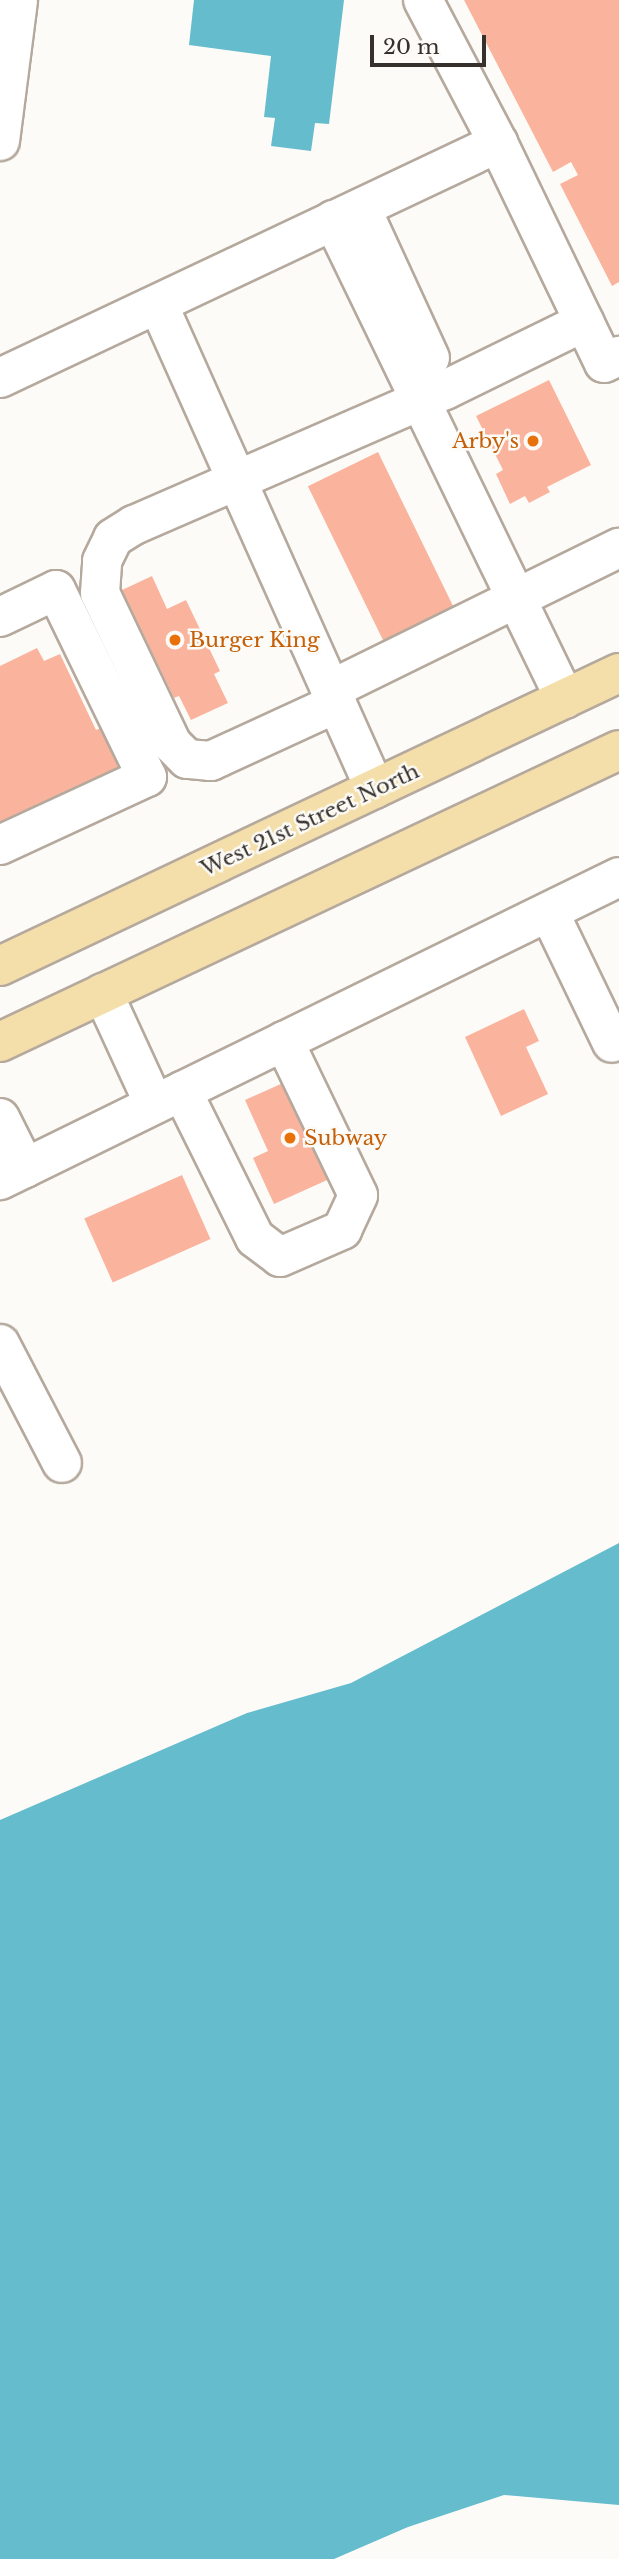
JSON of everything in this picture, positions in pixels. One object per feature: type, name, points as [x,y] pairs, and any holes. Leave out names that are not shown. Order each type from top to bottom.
[{"type":"main road","name":"West 21st Street North","points":[[0,966],[619,673]]},
{"type":"main road","points":[[0,1042],[619,750]]},
{"type":"lane","points":[[0,141],[18,0]]},
{"type":"lane","points":[[424,0],[498,143],[584,322],[614,371]]},
{"type":"lane","points":[[0,378],[498,143]]},
{"type":"lane","points":[[347,214],[433,393],[491,545],[565,699]]},
{"type":"lane","points":[[158,304],[375,789]]},
{"type":"lane","points":[[584,322],[433,393],[134,525],[113,538],[102,561],[100,593],[172,744],[187,759],[211,761],[517,598],[619,548]]},
{"type":"lane","points":[[0,617],[56,590],[147,777],[0,845]]},
{"type":"lane","points":[[0,1118],[12,1174],[619,877]]},
{"type":"lane","points":[[550,912],[612,1043]]},
{"type":"lane","points":[[103,993],[255,1238],[280,1257],[342,1230],[359,1195],[284,1041]]},
{"type":"lane","points":[[0,1344],[62,1463]]},
{"type":"water","points":[[194,0],[344,0],[329,124],[315,123],[311,151],[271,146],[275,118],[264,117],[271,56],[189,45]]},
{"type":"water","points":[[619,1543],[619,2505],[504,2495],[408,2527],[334,2559],[0,2559],[0,1820],[247,1713],[351,1683]]},
{"type":"building","points":[[464,0],[619,0],[619,282],[612,286],[560,184],[578,175],[571,162],[553,172]]},
{"type":"building","name":"Arby's","points":[[549,380],[591,465],[547,487],[550,492],[529,503],[525,496],[510,504],[496,474],[503,470],[476,416]]},
{"type":"building","points":[[378,452],[454,608],[384,643],[308,486]]},
{"type":"building","name":"Burger King","points":[[152,576],[167,609],[186,600],[220,671],[214,674],[228,703],[191,720],[179,696],[174,698],[122,590]]},
{"type":"building","points":[[37,648],[44,661],[60,654],[96,730],[107,725],[125,764],[0,824],[0,666]]},
{"type":"building","points":[[524,1009],[539,1041],[526,1047],[548,1094],[501,1116],[465,1037]]},
{"type":"building","name":"Subway","points":[[283,1083],[301,1124],[310,1120],[336,1176],[274,1204],[253,1158],[268,1151],[245,1100]]},
{"type":"building","points":[[182,1175],[210,1239],[113,1282],[84,1219]]},
{"type":"place","name":"Arby's","points":[[533,441]]},
{"type":"place","name":"Burger King","points":[[175,640]]},
{"type":"place","name":"Subway","points":[[290,1138]]}]
